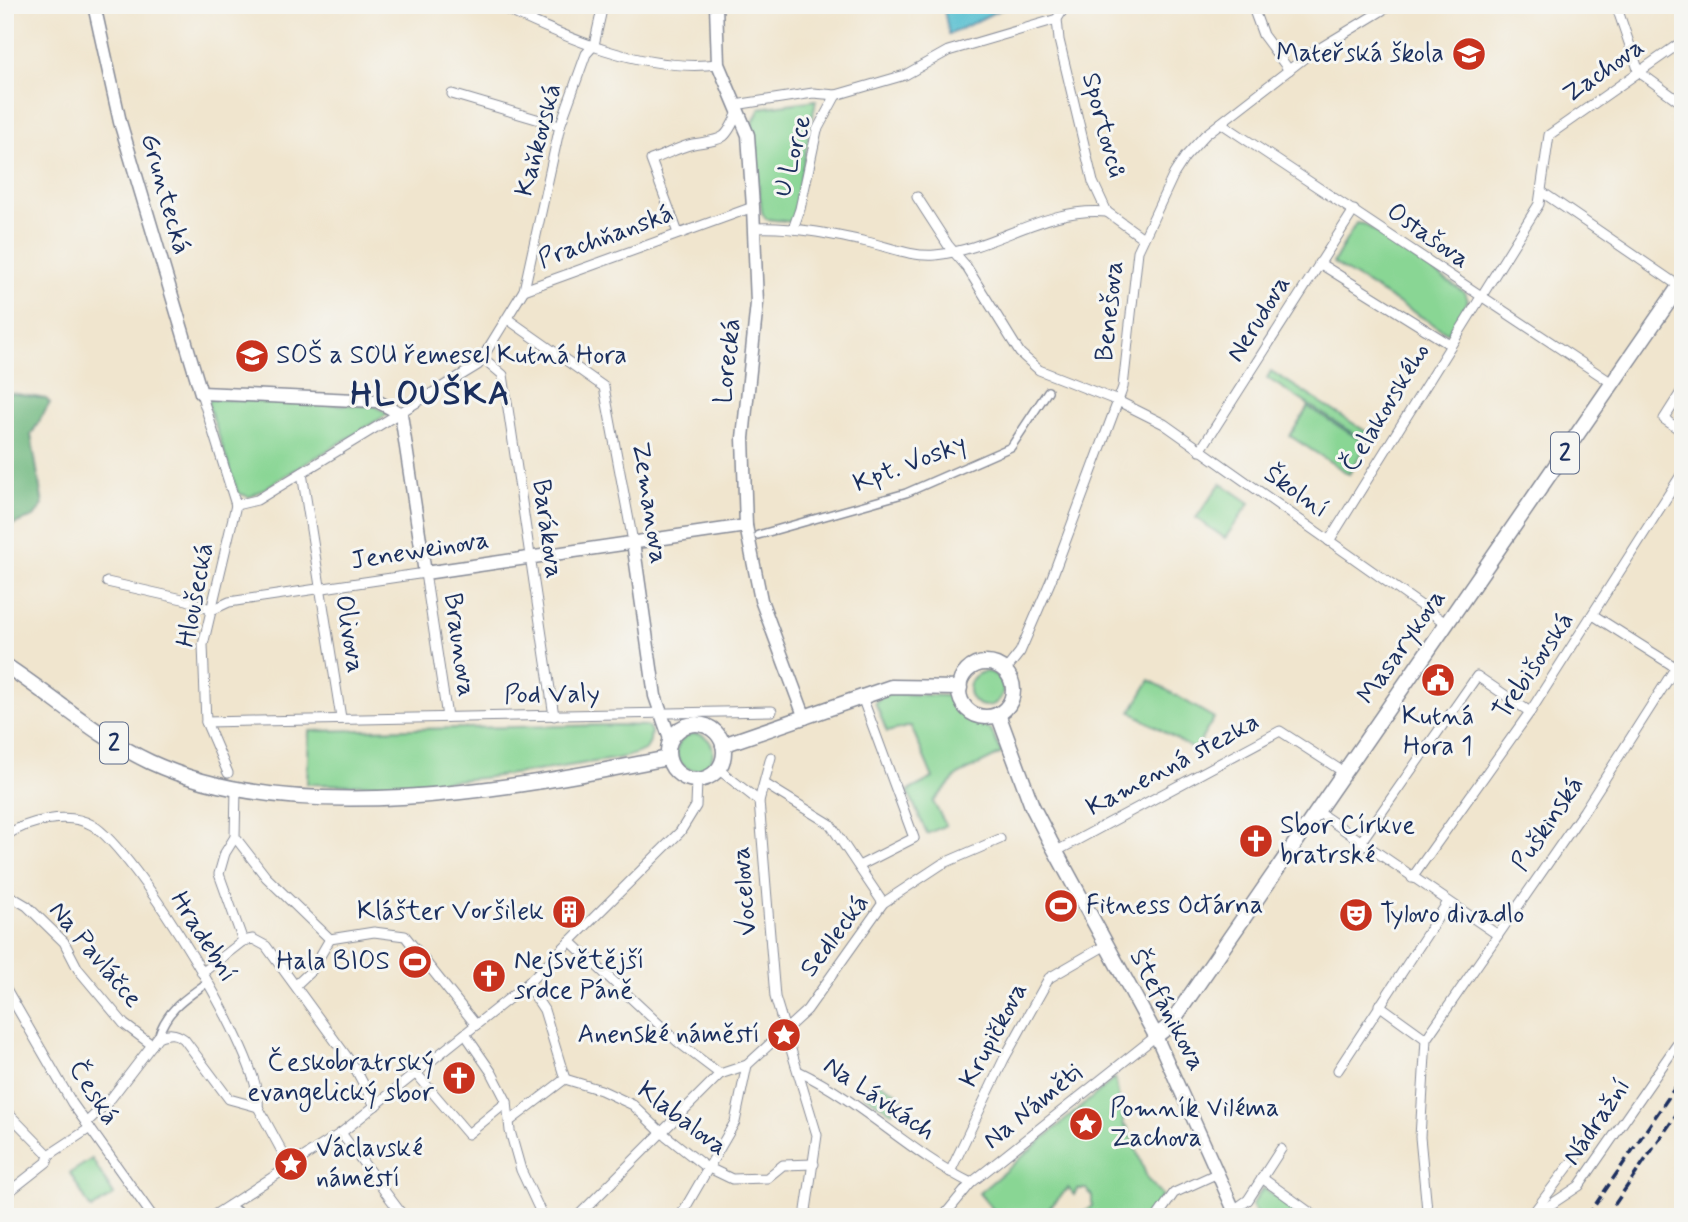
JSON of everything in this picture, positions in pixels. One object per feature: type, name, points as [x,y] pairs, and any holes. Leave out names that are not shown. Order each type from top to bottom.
[{"type":"main road","name":"Masarykova","points":[[1156,1036],[1169,1026],[1681,284]]},
{"type":"main road","points":[[992,663],[1005,671],[1012,683],[1012,698],[998,714],[984,716],[971,711],[962,701],[960,688],[965,673],[974,666],[992,663]]},
{"type":"main road","name":"2","points":[[5,665],[123,748],[170,771],[236,788],[306,796],[419,796],[543,783],[668,758]]},
{"type":"main road","points":[[723,745],[898,685],[960,688]]},
{"type":"main road","name":"Štefánikova","points":[[998,714],[1032,806],[1156,1036]]},
{"type":"main road","points":[[699,724],[714,731],[723,745],[724,758],[719,769],[697,781],[678,775],[668,758],[670,739],[682,727],[699,724]]},
{"type":"street","name":"Gruntecká","points":[[94,5],[120,122],[201,393]]},
{"type":"street","points":[[497,5],[537,25],[594,45],[678,67],[718,64]]},
{"type":"street","name":"Kaňkovská","points":[[524,290],[560,126],[586,54],[594,45],[603,5]]},
{"type":"street","name":"Lorecká","points":[[716,5],[718,64],[750,144],[757,303],[743,438],[746,526],[761,600],[805,718]]},
{"type":"street","points":[[1057,19],[1066,5]]},
{"type":"street","points":[[1252,5],[1263,35],[1289,70]]},
{"type":"street","name":"Benešova","points":[[1005,671],[1020,652],[1051,580],[1123,387],[1135,264],[1143,238],[1174,174],[1194,146],[1289,70],[1391,5]]},
{"type":"street","points":[[1616,5],[1639,72],[1683,104]]},
{"type":"street","name":"U Lorce","points":[[736,109],[813,93],[836,95],[905,75],[948,51],[1057,19]]},
{"type":"street","name":"Sportovců","points":[[1057,19],[1061,51],[1093,181],[1107,212],[1143,238]]},
{"type":"street","name":"Zachova","points":[[1549,135],[1683,41]]},
{"type":"street","points":[[452,94],[560,126]]},
{"type":"street","name":"U Lorce","points":[[793,229],[817,130],[836,95]]},
{"type":"street","points":[[678,233],[651,160],[692,145],[710,144],[721,139],[730,129],[736,109]]},
{"type":"street","name":"Ostašova","points":[[1221,123],[1354,210],[1480,298],[1612,383]]},
{"type":"street","name":"Čelakovského","points":[[1329,541],[1449,344],[1539,204],[1549,135]]},
{"type":"street","points":[[1542,192],[1681,284]]},
{"type":"street","name":"Školní","points":[[917,197],[1020,353],[1039,370],[1118,401],[1164,424],[1447,624]]},
{"type":"street","name":"Prachňanská","points":[[236,505],[257,500],[478,365],[509,320],[524,290],[753,206]]},
{"type":"street","points":[[754,228],[793,229],[922,255],[955,251],[1064,213],[1086,210],[1107,212]]},
{"type":"street","name":"Nerudova","points":[[1200,451],[1354,210]]},
{"type":"street","points":[[1319,263],[1449,344]]},
{"type":"street","name":"Zemanova","points":[[509,320],[604,387],[633,542],[655,696],[670,739]]},
{"type":"street","name":"Barákova","points":[[482,358],[503,375],[554,716]]},
{"type":"street","points":[[1683,389],[1664,419],[1683,432]]},
{"type":"street","name":"Kpt. Vosky","points":[[758,535],[906,493],[1011,447],[1048,391]]},
{"type":"street","points":[[236,505],[201,393],[377,401],[401,414]]},
{"type":"street","name":"Braunova","points":[[401,414],[447,717]]},
{"type":"street","name":"Trebišovská","points":[[1412,878],[1530,712],[1683,472]]},
{"type":"street","name":"Olivova","points":[[302,473],[341,718]]},
{"type":"street","name":"Hloušecká","points":[[228,773],[206,722],[203,645],[236,505]]},
{"type":"street","name":"Jeneweinova","points":[[212,610],[229,601],[746,526]]},
{"type":"street","points":[[107,582],[187,600],[212,610]]},
{"type":"street","points":[[1593,615],[1679,669]]},
{"type":"street","name":"Puškinská","points":[[1426,1213],[1421,1155],[1421,1096],[1426,1039],[1584,811],[1679,669],[1683,656]]},
{"type":"street","points":[[1360,843],[1477,676],[1530,712]]},
{"type":"street","points":[[859,866],[914,838],[862,697]]},
{"type":"street","name":"Pod Valy","points":[[206,722],[772,711]]},
{"type":"street","name":"Kamenná stezka","points":[[1055,852],[1280,732],[1345,773]]},
{"type":"street","points":[[719,769],[759,801],[771,757]]},
{"type":"street","points":[[211,1217],[291,1168],[341,1133],[527,984],[685,826],[695,806],[697,781]]},
{"type":"street","points":[[765,784],[831,824],[883,903]]},
{"type":"street","points":[[236,788],[235,837],[225,853],[219,874],[243,941]]},
{"type":"street","name":"Vocelova","points":[[759,801],[775,997],[785,1028]]},
{"type":"street","points":[[1318,812],[1498,935]]},
{"type":"street","name":"Hradební","points":[[5,836],[16,828],[40,821],[72,820],[94,825],[130,863],[204,979],[245,1052],[259,1098],[258,1107],[291,1168]]},
{"type":"street","points":[[235,837],[266,877],[330,939]]},
{"type":"street","name":"Sedlecká","points":[[785,1028],[807,1010],[883,903],[942,864],[1000,839]]},
{"type":"street","name":"Na Pavláčce","points":[[5,892],[27,906],[64,942],[79,970],[116,1015],[142,1040],[155,1041]]},
{"type":"street","points":[[1338,1070],[1448,902]]},
{"type":"street","points":[[330,939],[374,932],[405,936],[476,1024]]},
{"type":"street","points":[[5,1195],[47,1162],[49,1155],[88,1126],[155,1041],[164,1019],[174,1007],[243,941],[253,939],[266,946],[355,1068],[375,1106]]},
{"type":"street","points":[[296,985],[312,970],[330,939]]},
{"type":"street","points":[[570,941],[678,1042],[720,1074]]},
{"type":"street","name":"Krupičkova","points":[[950,1172],[1004,1059],[1049,978],[1106,945]]},
{"type":"street","points":[[510,1121],[565,1079],[544,1010],[527,984]]},
{"type":"street","name":"Česká","points":[[5,987],[88,1126],[153,1217]]},
{"type":"street","points":[[1379,1005],[1426,1039]]},
{"type":"street","points":[[577,1217],[660,1131],[720,1074],[747,1065],[785,1028],[817,1135],[805,1217]]},
{"type":"street","points":[[155,1041],[177,1034],[188,1043],[229,1099],[258,1107]]},
{"type":"street","points":[[465,1034],[492,1073],[507,1102],[522,1170],[543,1217]]},
{"type":"street","name":"Štefánikova","points":[[1156,1036],[1236,1213]]},
{"type":"street","name":"Na Náměti","points":[[943,1217],[971,1183],[1156,1036]]},
{"type":"street","name":"Nádražní","points":[[1532,1217],[1579,1186],[1683,1036]]},
{"type":"street","points":[[681,1217],[735,1122],[747,1065]]},
{"type":"street","name":"Na Lávkách","points":[[800,1072],[851,1100],[950,1172],[971,1183]]},
{"type":"street","points":[[416,1073],[468,1134],[507,1102]]},
{"type":"street","name":"Klabalova","points":[[565,1079],[601,1090],[633,1105],[660,1131],[710,1169],[732,1179],[749,1181],[768,1178],[783,1165],[814,1164]]},
{"type":"street","points":[[5,1110],[49,1155]]},
{"type":"street","points":[[341,1133],[404,1217]]},
{"type":"street","name":"Nádražní","points":[[1532,1217],[1592,1135]]},
{"type":"street","points":[[1236,1213],[1248,1200],[1281,1149]]},
{"type":"street","points":[[1157,1217],[1174,1193],[1218,1172]]},
{"type":"street","points":[[1262,1178],[1316,1217]]},
{"type":"street","points":[[229,1205],[245,1217]]},
{"type":"green space","points":[[816,100],[792,222],[766,219],[762,213],[751,127],[760,108]]},
{"type":"green space","points":[[1356,223],[1364,224],[1465,293],[1468,300],[1448,333],[1333,263]]},
{"type":"green space","points":[[1271,371],[1373,436],[1368,443],[1267,378]]},
{"type":"green space","points":[[5,392],[46,399],[50,403],[31,435],[43,505],[34,517],[5,527]]},
{"type":"green space","points":[[210,399],[375,406],[388,414],[250,497],[238,493],[208,404]]},
{"type":"green space","points":[[1308,407],[1367,444],[1349,474],[1290,436]]},
{"type":"green space","points":[[1221,483],[1250,503],[1225,538],[1196,518]]},
{"type":"green space","points":[[986,672],[998,677],[1003,689],[998,701],[986,706],[974,701],[969,689],[974,677]]},
{"type":"green space","points":[[1150,680],[1214,718],[1195,750],[1131,712]]},
{"type":"green space","points":[[887,693],[948,696],[968,718],[991,730],[1002,753],[958,775],[933,802],[946,825],[927,834],[908,791],[933,778],[911,726],[887,732],[875,702]]},
{"type":"green space","points":[[647,726],[651,731],[648,746],[630,756],[479,778],[410,783],[307,784],[309,731]]},
{"type":"green space","points":[[695,734],[708,739],[713,752],[708,765],[695,770],[682,765],[677,752],[682,739]]},
{"type":"green space","points":[[1115,1078],[1124,1126],[1127,1126],[1148,1180],[1162,1195],[1147,1217],[1078,1217],[1092,1206],[1092,1196],[1086,1189],[1077,1189],[1074,1195],[1068,1188],[1041,1217],[999,1217],[979,1193]]},
{"type":"green space","points":[[874,1079],[902,1096],[892,1112],[864,1095]]},
{"type":"green space","points":[[92,1159],[114,1195],[91,1209],[70,1173]]},
{"type":"green space","points":[[1263,1188],[1306,1217],[1258,1217],[1252,1205]]},
{"type":"water","points":[[943,5],[1009,5],[949,35]]},
{"type":"railway","points":[[1587,1217],[1683,1076]]},
{"type":"railway","points":[[1606,1217],[1683,1105]]},
{"type":"place","name":"Mateřská škola","points":[[1469,54]]},
{"type":"place","name":"SOŠ a SOU řemesel Kutná Hora","points":[[252,356]]},
{"type":"place","name":"Kutná Hora 1","points":[[1438,680]]},
{"type":"place","name":"Sbor Církve bratrské","points":[[1256,841]]},
{"type":"place","name":"Fitness Octárna","points":[[1061,906]]},
{"type":"place","name":"Klášter Voršilek","points":[[569,912]]},
{"type":"place","name":"Tylovo divadlo","points":[[1356,915]]},
{"type":"place","name":"Hala BIOS","points":[[415,962]]},
{"type":"place","name":"Nejsvětější srdce Páně","points":[[489,976]]},
{"type":"place","name":"Anenské náměstí","points":[[784,1035]]},
{"type":"place","name":"Českobratrský evangelický sbor","points":[[459,1078]]},
{"type":"place","name":"Pomník Viléma Zachova","points":[[1086,1124]]},
{"type":"place","name":"Václavské náměstí","points":[[291,1164]]},
{"type":"district","name":"HLOUŠKA","points":[[431,395]]}]
